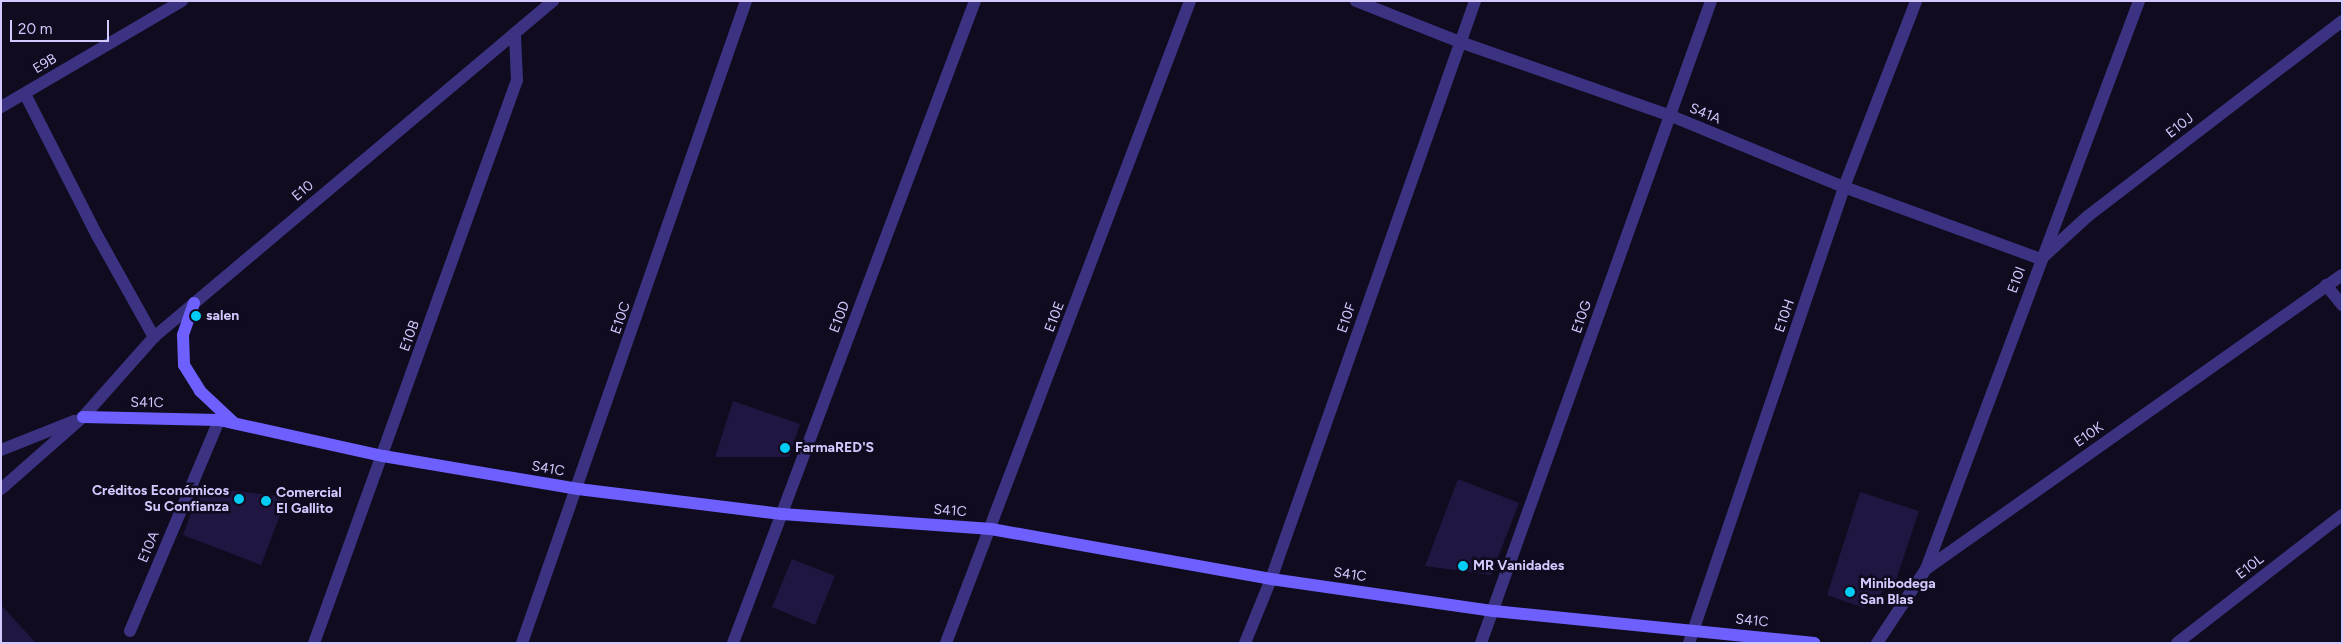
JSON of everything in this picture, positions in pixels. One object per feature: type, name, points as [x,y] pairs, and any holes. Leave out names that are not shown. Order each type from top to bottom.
[{"type":"street","name":"E9B","points":[[1,107],[182,1]]},
{"type":"street","name":"E10","points":[[1,489],[83,417],[154,337],[515,36],[553,1]]},
{"type":"street","name":"E10C","points":[[522,643],[578,490],[746,1]]},
{"type":"street","name":"E10D","points":[[733,643],[975,1]]},
{"type":"street","name":"E10E","points":[[946,643],[991,529],[1190,1]]},
{"type":"street","name":"S41A","points":[[1356,1],[1460,42],[1669,115],[1844,188],[2041,259]]},
{"type":"street","name":"E10F","points":[[1245,643],[1271,578],[1475,1]]},
{"type":"street","name":"E10G","points":[[1482,643],[1711,1]]},
{"type":"street","name":"E10H","points":[[1689,643],[1844,188],[1916,1]]},
{"type":"street","name":"E10I","points":[[1926,569],[2138,1]]},
{"type":"street","name":"E10J","points":[[2041,259],[2088,216],[2342,21]]},
{"type":"street","name":"E10B","points":[[314,643],[517,80],[515,36]]},
{"type":"street","points":[[25,94],[154,337]]},
{"type":"street","name":"E10K","points":[[1878,643],[1926,569],[2342,275]]},
{"type":"street","points":[[2326,285],[2342,304]]},
{"type":"street","points":[[194,303],[183,335],[184,365],[200,391],[234,423]]},
{"type":"street","points":[[1,450],[83,417]]},
{"type":"street","name":"S41C","points":[[83,417],[219,420],[383,456],[578,490],[782,514],[991,529],[1271,578],[1494,611],[1814,643]]},
{"type":"street","name":"E10A","points":[[130,631],[219,420]]},
{"type":"street","name":"E10L","points":[[2177,643],[2342,515]]},
{"type":"building","points":[[733,401],[800,424],[789,457],[715,457]]},
{"type":"building","points":[[1458,479],[1519,503],[1491,575],[1425,566]]},
{"type":"building","points":[[201,487],[287,497],[261,565],[183,535]]},
{"type":"building","points":[[1860,492],[1919,511],[1896,580],[1864,608],[1827,595]]},
{"type":"building","points":[[792,559],[835,576],[815,625],[772,607]]},
{"type":"building","points":[[1,605],[36,643],[1,643]]},
{"type":"place","name":"salen","points":[[196,316]]},
{"type":"place","name":"FarmaRED'S","points":[[785,448]]},
{"type":"place","name":"Créditos Económicos Su Confianza","points":[[239,499]]},
{"type":"place","name":"Comercial El Gallito","points":[[266,501]]},
{"type":"place","name":"MR Vanidades","points":[[1463,566]]},
{"type":"place","name":"Minibodega San Blas","points":[[1850,592]]}]
